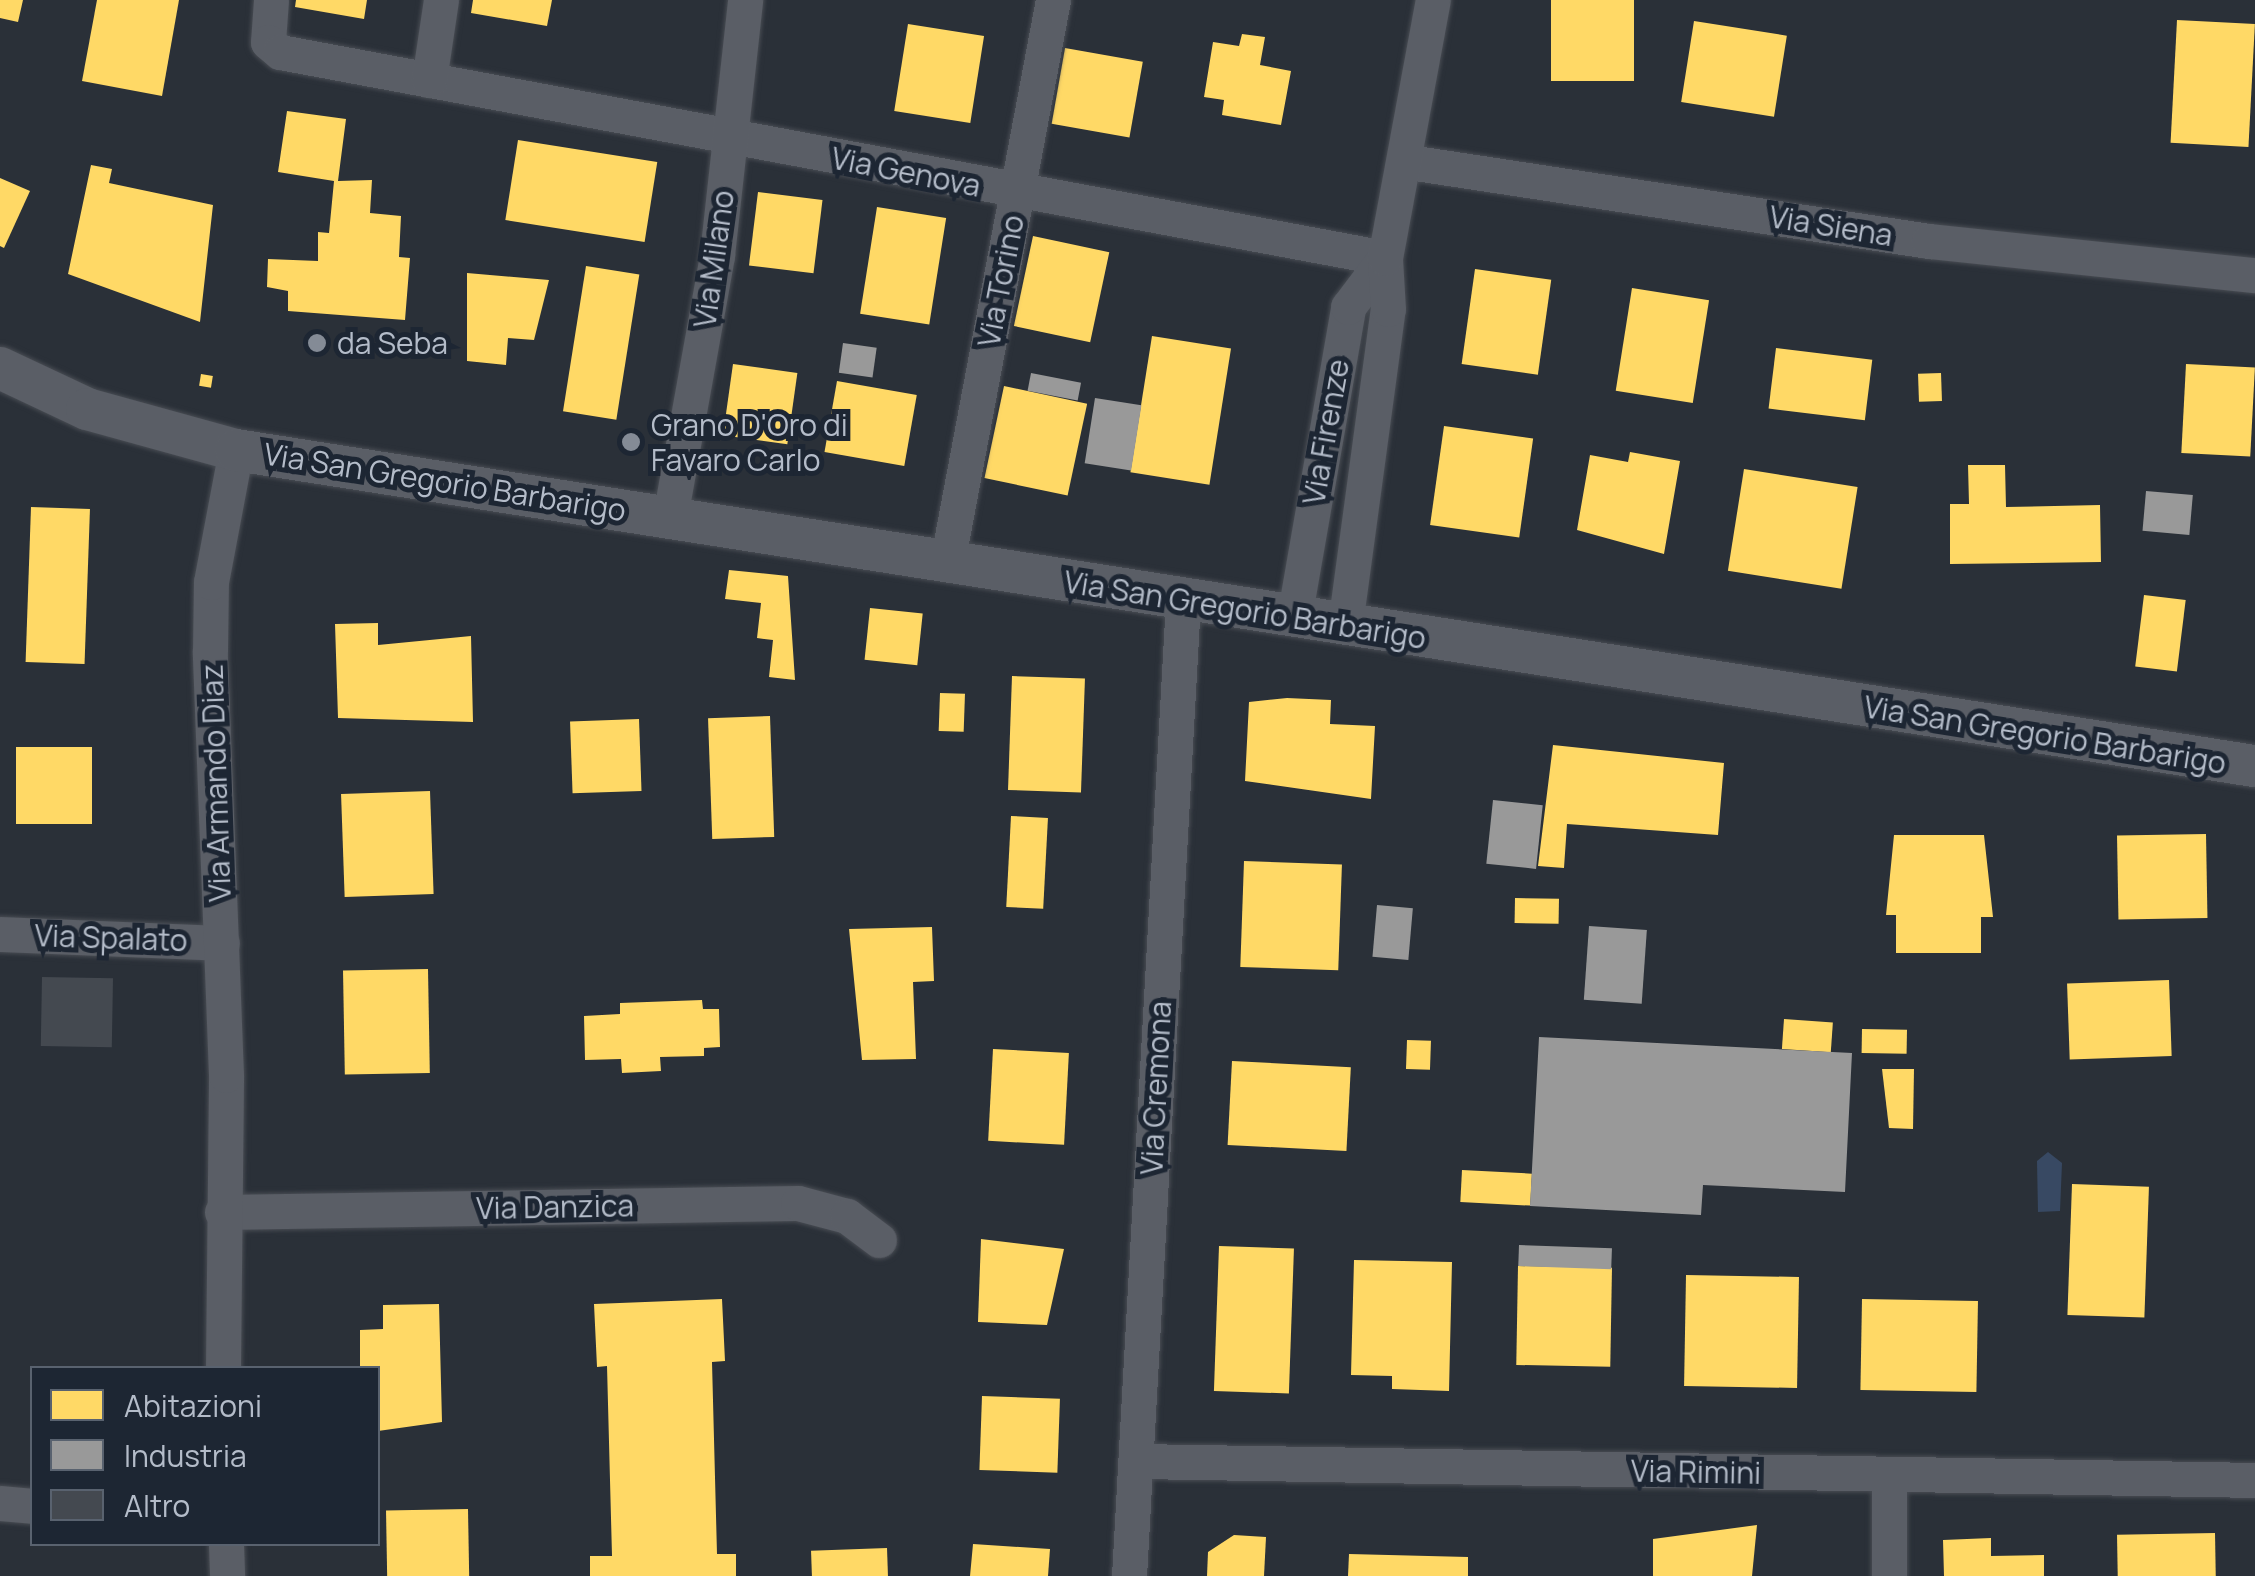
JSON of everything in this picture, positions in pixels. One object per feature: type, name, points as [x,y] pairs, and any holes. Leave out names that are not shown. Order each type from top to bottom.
[{"type":"street","name":"Via Genova","points":[[271,0],[268,42],[280,52],[1385,258]]},
{"type":"street","points":[[429,80],[441,0]]},
{"type":"street","name":"Via Milano","points":[[670,517],[730,138],[745,0]]},
{"type":"street","name":"Via Torino","points":[[947,563],[1053,0]]},
{"type":"street","name":"Via Firenze","points":[[1345,625],[1388,309],[1385,258],[1410,162],[1434,0]]},
{"type":"street","name":"Via Siena","points":[[1410,162],[1929,241],[2255,275]]},
{"type":"street","name":"Via Firenze","points":[[1294,618],[1348,307],[1385,258]]},
{"type":"street","points":[[0,368],[87,409],[236,450]]},
{"type":"street","name":"Via San Gregorio Barbarigo","points":[[236,450],[2255,766]]},
{"type":"street","name":"Via Armando Diaz","points":[[224,1366],[222,942],[211,599],[236,450]]},
{"type":"street","name":"Via Cremona","points":[[1129,1576],[1184,601]]},
{"type":"street","name":"Via Spalato","points":[[0,934],[222,942]]},
{"type":"street","name":"Via Danzica","points":[[222,1212],[798,1203],[847,1216],[878,1240]]},
{"type":"street","name":"Via Rimini","points":[[1137,1461],[2255,1480]]},
{"type":"street","points":[[1889,1476],[1889,1576]]},
{"type":"street","points":[[0,1503],[30,1506]]},
{"type":"street","points":[[226,1546],[227,1576]]},
{"type":"water","points":[[2048,1152],[2062,1163],[2060,1211],[2038,1212],[2037,1161]]},
{"type":"building: Abitazioni","points":[[0,0],[23,0],[18,22],[0,18]]},
{"type":"building: Abitazioni","points":[[97,0],[179,0],[162,96],[82,81]]},
{"type":"building: Abitazioni","points":[[296,0],[367,0],[364,19],[295,7]]},
{"type":"building: Abitazioni","points":[[473,0],[552,0],[547,26],[471,13]]},
{"type":"building: Abitazioni","points":[[1551,0],[1634,0],[1634,81],[1551,81]]},
{"type":"building: Abitazioni","points":[[2177,20],[2255,24],[2248,147],[2171,143]]},
{"type":"building: Abitazioni","points":[[1694,21],[1787,36],[1774,117],[1681,102]]},
{"type":"building: Abitazioni","points":[[908,24],[984,36],[970,123],[894,111]]},
{"type":"building: Abitazioni","points":[[1242,34],[1265,37],[1260,65],[1291,71],[1281,125],[1222,115],[1224,100],[1204,97],[1213,42],[1239,46]]},
{"type":"building: Abitazioni","points":[[1065,48],[1143,62],[1129,138],[1052,124]]},
{"type":"building: Abitazioni","points":[[287,111],[346,119],[338,181],[372,180],[370,213],[401,216],[399,257],[410,258],[405,320],[288,311],[288,291],[267,287],[268,259],[318,261],[318,232],[329,233],[334,181],[278,172]]},
{"type":"building: Abitazioni","points":[[518,140],[657,162],[645,242],[505,220]]},
{"type":"building: Abitazioni","points":[[91,165],[112,169],[109,183],[213,205],[200,322],[68,274]]},
{"type":"building: Abitazioni","points":[[0,178],[30,191],[4,248],[0,246]]},
{"type":"building: Abitazioni","points":[[758,192],[823,200],[813,273],[749,265]]},
{"type":"building: Abitazioni","points":[[877,207],[946,218],[929,325],[860,314]]},
{"type":"building: Abitazioni","points":[[1033,236],[1109,252],[1090,342],[1014,326]]},
{"type":"building: Abitazioni","points":[[586,266],[639,274],[616,420],[563,411]]},
{"type":"building: Abitazioni","points":[[1475,269],[1551,280],[1538,375],[1462,364]]},
{"type":"building: Abitazioni","points":[[467,273],[549,280],[534,340],[508,338],[506,365],[467,361]]},
{"type":"building: Abitazioni","points":[[1632,288],[1709,300],[1693,403],[1616,391]]},
{"type":"building: Abitazioni","points":[[1152,336],[1231,349],[1209,485],[1130,472]]},
{"type":"building: Abitazioni","points":[[1776,348],[1872,360],[1865,420],[1769,409]]},
{"type":"building: Abitazioni","points":[[733,364],[797,373],[787,444],[723,435]]},
{"type":"building: Abitazioni","points":[[2186,364],[2255,368],[2250,456],[2181,453]]},
{"type":"building: Abitazioni","points":[[1941,373],[1942,401],[1919,402],[1918,374]]},
{"type":"building: Abitazioni","points":[[201,374],[213,376],[211,388],[199,386]]},
{"type":"building: Abitazioni","points":[[837,381],[917,395],[904,466],[824,452]]},
{"type":"building: Abitazioni","points":[[1004,386],[1087,404],[1068,496],[984,478]]},
{"type":"building: Abitazioni","points":[[1444,426],[1533,439],[1519,538],[1430,525]]},
{"type":"building: Abitazioni","points":[[1630,452],[1680,461],[1664,554],[1577,530],[1590,455],[1628,462]]},
{"type":"building: Abitazioni","points":[[1968,465],[2005,465],[2006,507],[2100,505],[2101,562],[1950,564],[1950,504],[1969,504]]},
{"type":"building: Abitazioni","points":[[1744,469],[1858,487],[1841,589],[1728,571]]},
{"type":"building: Abitazioni","points":[[31,507],[90,509],[85,664],[26,662]]},
{"type":"building: Abitazioni","points":[[729,570],[788,576],[795,680],[769,677],[773,640],[757,638],[761,603],[725,599]]},
{"type":"building: Abitazioni","points":[[2144,595],[2186,600],[2177,672],[2135,666]]},
{"type":"building: Abitazioni","points":[[870,608],[923,614],[917,665],[865,660]]},
{"type":"building: Abitazioni","points":[[378,623],[378,645],[471,636],[473,722],[338,718],[335,624]]},
{"type":"building: Abitazioni","points":[[1012,676],[1085,679],[1081,792],[1008,790]]},
{"type":"building: Abitazioni","points":[[940,693],[965,694],[964,732],[939,731]]},
{"type":"building: Abitazioni","points":[[1287,698],[1331,700],[1330,724],[1375,726],[1371,799],[1245,781],[1249,702]]},
{"type":"building: Abitazioni","points":[[770,716],[774,837],[712,839],[708,718]]},
{"type":"building: Abitazioni","points":[[639,719],[642,791],[573,793],[570,721]]},
{"type":"building: Abitazioni","points":[[1553,745],[1724,763],[1718,835],[1567,824],[1564,868],[1538,866]]},
{"type":"building: Abitazioni","points":[[16,747],[92,747],[92,824],[16,824]]},
{"type":"building: Abitazioni","points":[[430,791],[434,894],[345,897],[341,794]]},
{"type":"building: Abitazioni","points":[[1011,816],[1048,818],[1043,909],[1006,907]]},
{"type":"building: Abitazioni","points":[[2206,834],[2207,918],[2118,920],[2117,836]]},
{"type":"building: Abitazioni","points":[[1894,835],[1984,835],[1993,917],[1981,917],[1981,953],[1896,953],[1896,915],[1886,915]]},
{"type":"building: Abitazioni","points":[[1244,861],[1342,864],[1338,970],[1240,967]]},
{"type":"building: Abitazioni","points":[[1515,898],[1559,899],[1559,924],[1515,923]]},
{"type":"building: Abitazioni","points":[[932,927],[934,981],[913,982],[916,1059],[862,1060],[849,929]]},
{"type":"building: Abitazioni","points":[[428,969],[430,1073],[345,1074],[343,970]]},
{"type":"building: Abitazioni","points":[[2169,980],[2172,1056],[2070,1060],[2067,984]]},
{"type":"building: Abitazioni","points":[[702,1000],[703,1009],[719,1009],[720,1047],[704,1048],[704,1056],[660,1057],[661,1071],[622,1073],[621,1059],[585,1060],[584,1016],[620,1014],[620,1003]]},
{"type":"building: Abitazioni","points":[[1784,1019],[1833,1022],[1831,1052],[1782,1049]]},
{"type":"building: Abitazioni","points":[[1862,1029],[1907,1030],[1907,1054],[1862,1053]]},
{"type":"building: Abitazioni","points":[[1407,1040],[1431,1041],[1430,1070],[1406,1069]]},
{"type":"building: Abitazioni","points":[[993,1049],[1069,1053],[1064,1145],[988,1141]]},
{"type":"building: Abitazioni","points":[[1232,1061],[1351,1067],[1346,1151],[1228,1145]]},
{"type":"building: Abitazioni","points":[[1882,1069],[1914,1069],[1913,1129],[1889,1128]]},
{"type":"building: Abitazioni","points":[[1462,1170],[1532,1174],[1530,1206],[1460,1202]]},
{"type":"building: Abitazioni","points":[[2072,1184],[2149,1187],[2144,1318],[2067,1315]]},
{"type":"building: Abitazioni","points":[[981,1239],[1064,1249],[1047,1325],[978,1322]]},
{"type":"building: Abitazioni","points":[[1219,1246],[1294,1249],[1289,1394],[1214,1391]]},
{"type":"building: Abitazioni","points":[[1354,1260],[1452,1262],[1449,1391],[1392,1389],[1392,1376],[1351,1375]]},
{"type":"building: Abitazioni","points":[[1518,1266],[1612,1268],[1610,1367],[1516,1365]]},
{"type":"building: Abitazioni","points":[[1686,1275],[1799,1277],[1797,1388],[1684,1386]]},
{"type":"building: Abitazioni","points":[[722,1299],[725,1361],[712,1362],[717,1554],[736,1554],[736,1576],[590,1576],[590,1556],[612,1556],[607,1366],[597,1367],[594,1304]]},
{"type":"building: Abitazioni","points":[[1862,1299],[1978,1301],[1976,1392],[1860,1390]]},
{"type":"building: Abitazioni","points":[[439,1304],[442,1422],[380,1431],[380,1366],[360,1366],[360,1330],[383,1329],[383,1305]]},
{"type":"building: Abitazioni","points":[[982,1396],[1060,1399],[1057,1473],[979,1470]]},
{"type":"building: Abitazioni","points":[[468,1509],[469,1576],[387,1576],[386,1510]]},
{"type":"building: Abitazioni","points":[[1757,1525],[1752,1576],[1653,1576],[1653,1539]]},
{"type":"building: Abitazioni","points":[[2215,1533],[2216,1576],[2118,1576],[2117,1535]]},
{"type":"building: Abitazioni","points":[[1234,1535],[1266,1537],[1264,1576],[1207,1576],[1208,1552]]},
{"type":"building: Abitazioni","points":[[1991,1538],[1991,1556],[2044,1555],[2044,1576],[1944,1576],[1943,1540]]},
{"type":"building: Abitazioni","points":[[973,1544],[1050,1549],[1048,1576],[970,1576]]},
{"type":"building: Abitazioni","points":[[887,1548],[888,1576],[812,1576],[811,1551]]},
{"type":"building: Abitazioni","points":[[1349,1554],[1468,1557],[1468,1576],[1348,1576]]},
{"type":"building: Industria","points":[[843,343],[877,348],[872,377],[839,373]]},
{"type":"building: Industria","points":[[1031,373],[1081,383],[1078,400],[1028,391]]},
{"type":"building: Industria","points":[[1095,398],[1141,405],[1131,471],[1085,463]]},
{"type":"building: Industria","points":[[2146,491],[2193,495],[2189,535],[2143,531]]},
{"type":"building: Industria","points":[[1493,800],[1543,805],[1536,869],[1486,864]]},
{"type":"building: Industria","points":[[1377,905],[1413,908],[1408,960],[1372,957]]},
{"type":"building: Industria","points":[[1589,926],[1647,930],[1642,1004],[1584,1000]]},
{"type":"building: Industria","points":[[1539,1037],[1852,1053],[1845,1192],[1703,1185],[1701,1215],[1530,1206]]},
{"type":"building: Industria","points":[[1519,1245],[1612,1248],[1611,1269],[1518,1266]]},
{"type":"building: Altro","points":[[42,977],[113,978],[112,1047],[41,1046]]},
{"type":"place","name":"da Seba","points":[[317,343]]},
{"type":"place","name":"Grano D'Oro di Favaro Carlo","points":[[631,442]]}]
